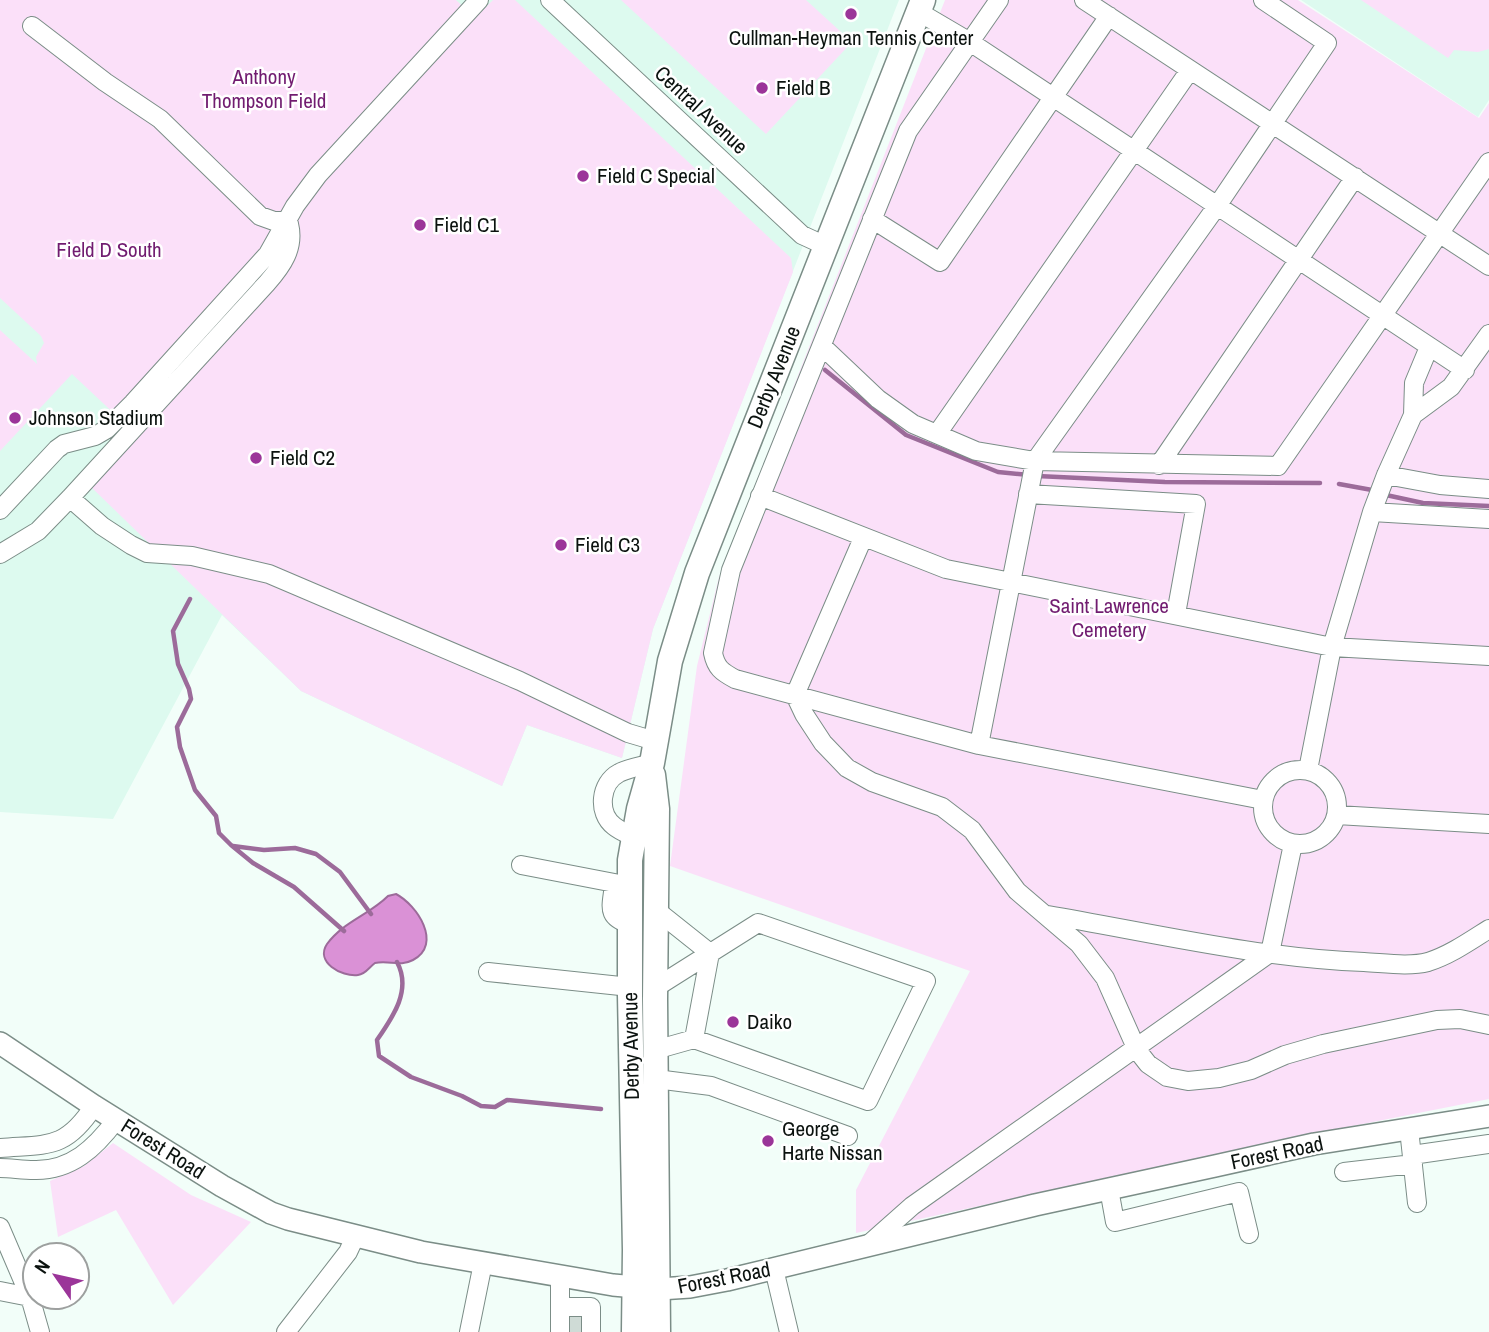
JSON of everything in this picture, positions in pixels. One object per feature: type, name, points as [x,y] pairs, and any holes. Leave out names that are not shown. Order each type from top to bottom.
[{"type":"highway","name":"Derby Avenue","points":[[658,1332],[647,1289],[630,987],[630,924],[622,885],[654,752],[670,661],[696,573],[921,6]]},
{"type":"highway","name":"Derby Avenue","points":[[634,1332],[647,1289],[656,1079],[657,809],[654,752]]},
{"type":"highway","points":[[630,987],[655,988]]},
{"type":"main road","name":"Forest Road","points":[[0,1043],[116,1120],[271,1213],[355,1237],[483,1264],[647,1289],[703,1285],[1109,1189],[1314,1144],[1489,1116]]},
{"type":"street","points":[[0,510],[57,449],[107,429],[133,403],[268,254],[295,206],[318,174],[479,0]]},
{"type":"street","name":"Central Avenue","points":[[550,0],[802,235],[826,246]]},
{"type":"street","points":[[999,0],[908,131],[731,570],[713,653],[715,664],[722,673],[735,679],[979,745],[1263,800]]},
{"type":"street","points":[[1084,0],[1489,266]]},
{"type":"street","points":[[979,745],[1032,477],[1328,43],[1263,0]]},
{"type":"street","points":[[921,6],[1052,97],[1465,370]]},
{"type":"street","points":[[872,219],[940,262],[1109,16]]},
{"type":"street","points":[[32,26],[160,119],[260,216],[274,221],[288,221]]},
{"type":"street","points":[[937,434],[1190,70]]},
{"type":"street","points":[[1032,477],[1159,465],[1278,466],[1489,162]]},
{"type":"street","points":[[1159,465],[1355,177]]},
{"type":"street","points":[[0,554],[37,531],[70,499],[283,265],[291,232],[288,221]]},
{"type":"street","points":[[1413,415],[1451,387],[1489,334]]},
{"type":"street","points":[[822,345],[877,399],[914,424],[1032,477],[1196,504],[1176,614]]},
{"type":"street","points":[[1308,771],[1332,647],[1372,512],[1413,415],[1414,383],[1429,347]]},
{"type":"street","points":[[1386,475],[1440,485],[1489,489]]},
{"type":"street","points":[[760,496],[946,569],[1332,647],[1489,656]]},
{"type":"street","points":[[70,499],[102,526],[147,553],[191,556],[269,574],[520,681],[628,733],[654,752],[618,773],[607,785],[602,797],[604,814],[612,825],[634,837]]},
{"type":"street","points":[[1372,512],[1489,519]]},
{"type":"street","points":[[863,538],[795,695],[804,714],[823,743],[847,768],[872,782],[942,807],[972,830],[1017,891],[1079,944],[1105,978],[1136,1050],[1148,1065],[1167,1077],[1188,1081],[1219,1078],[1251,1070],[1285,1055],[1323,1044],[1437,1020],[1460,1019],[1489,1025]]},
{"type":"street","points":[[1308,771],[1328,782],[1338,803],[1337,815],[1333,826],[1316,842],[1293,844],[1272,833],[1266,823],[1263,800],[1275,780],[1285,773],[1308,771]]},
{"type":"street","points":[[1337,815],[1489,824]]},
{"type":"street","points":[[869,1245],[912,1206],[1270,953],[1293,844]]},
{"type":"street","points":[[521,866],[622,885]]},
{"type":"street","points":[[656,910],[710,953]]},
{"type":"street","points":[[1048,915],[1321,961],[1426,962],[1457,949],[1489,929]]},
{"type":"street","points":[[655,988],[758,923],[926,981],[867,1101],[694,1039],[655,1050]]},
{"type":"street","points":[[694,1039],[710,953]]},
{"type":"street","points":[[488,972],[630,987]]},
{"type":"street","points":[[656,1079],[710,1086],[848,1136]]},
{"type":"street","points":[[0,1148],[32,1147],[67,1138],[77,1130],[94,1106]]},
{"type":"street","points":[[0,1168],[36,1170],[60,1167],[92,1149],[116,1120]]},
{"type":"street","points":[[1409,1129],[1417,1203]]},
{"type":"street","points":[[1344,1172],[1489,1144]]},
{"type":"street","points":[[1215,1166],[1222,1196]]},
{"type":"street","points":[[1109,1189],[1115,1222],[1239,1192],[1250,1234]]},
{"type":"street","points":[[0,1227],[21,1276]]},
{"type":"street","points":[[286,1332],[348,1252],[355,1237]]},
{"type":"street","points":[[469,1332],[483,1264]]},
{"type":"street","points":[[774,1269],[789,1332]]},
{"type":"street","points":[[560,1277],[562,1328]]},
{"type":"street","points":[[0,1291],[21,1295]]},
{"type":"street","points":[[560,1307],[591,1307],[590,1327]]},
{"type":"street","points":[[34,1311],[40,1332]]},
{"type":"shaded area","points":[[0,0],[899,0],[653,629],[622,758],[527,725],[502,786],[301,691],[222,615],[113,819],[0,812]]},
{"type":"shaded area","points":[[1301,0],[1489,0],[1489,100],[1478,117]]},
{"type":"shaded area","points":[[396,894],[412,907],[424,925],[426,944],[422,953],[408,962],[375,963],[358,975],[344,974],[332,967],[324,957],[324,951],[333,936],[388,896]]},
{"type":"green space","points":[[0,0],[456,0],[475,18],[493,0],[515,0],[791,258],[793,272],[653,629],[622,758],[527,725],[502,786],[301,691],[89,485],[137,435],[72,374],[0,451],[0,330],[37,364],[36,357],[44,343],[41,336],[0,298]]},
{"type":"green space","name":"Field B","points":[[621,0],[806,0],[852,42],[766,134]]},
{"type":"green space","name":"Saint Lawrence Cemetery","points":[[945,0],[1298,0],[1479,118],[1489,103],[1489,1099],[1272,1142],[856,1233],[856,1190],[970,971],[670,866],[697,666],[719,577]]},
{"type":"green space","points":[[1361,0],[1489,0],[1489,49],[1478,52],[1454,50],[1448,58]]},
{"type":"green space","points":[[113,1143],[191,1195],[251,1222],[173,1305],[116,1210],[58,1237],[50,1181],[84,1166]]},
{"type":"waterway","points":[[825,370],[906,435],[998,472],[1029,475]]},
{"type":"waterway","points":[[1037,476],[1165,482],[1320,483]]},
{"type":"waterway","points":[[1339,484],[1372,490]]},
{"type":"waterway","points":[[1386,495],[1423,503],[1489,506]]},
{"type":"waterway","points":[[190,599],[173,631],[178,664],[191,699],[177,727],[180,747],[195,790],[216,816],[219,833],[231,845],[253,863],[294,887],[344,931]]},
{"type":"waterway","points":[[233,846],[264,850],[295,848],[316,854],[340,872],[371,914]]},
{"type":"waterway","points":[[397,962],[401,972],[401,993],[394,1013],[377,1040],[379,1056],[411,1077],[481,1106],[495,1107],[507,1100],[601,1109]]},
{"type":"tunnel","points":[[565,1326],[586,1325]]},
{"type":"place","name":"Cullman-Heyman Tennis Center","points":[[851,14]]},
{"type":"place","name":"Field B","points":[[762,88]]},
{"type":"place","name":"Field C Special","points":[[583,176]]},
{"type":"place","name":"Field C1","points":[[420,225]]},
{"type":"place","name":"Johnson Stadium","points":[[15,418]]},
{"type":"place","name":"Field C2","points":[[256,458]]},
{"type":"place","name":"Field C3","points":[[561,545]]},
{"type":"place","name":"Daiko","points":[[733,1022]]},
{"type":"place","name":"George Harte Nissan","points":[[768,1141]]},
{"type":"park label","name":"Anthony Thompson Field","points":[[264,89]]},
{"type":"park label","name":"Field D South","points":[[109,250]]}]
